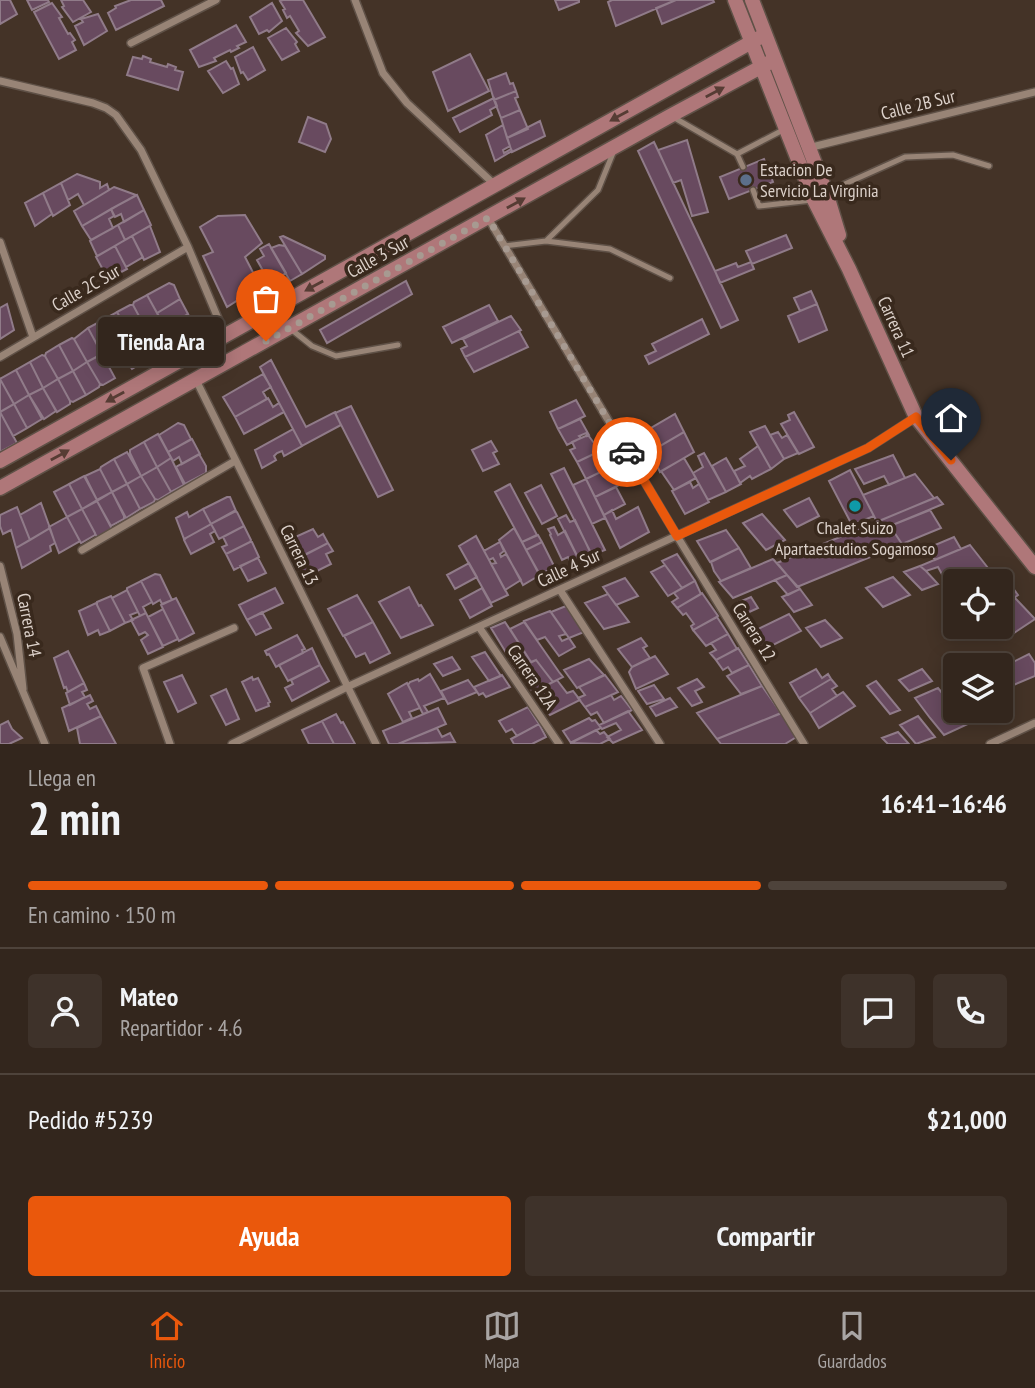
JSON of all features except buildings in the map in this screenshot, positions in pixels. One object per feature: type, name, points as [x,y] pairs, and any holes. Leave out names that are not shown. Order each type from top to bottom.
[{"type":"street","points":[[131,43],[216,0]]},
{"type":"street","name":"Carrera 11","points":[[735,0],[758,38],[849,270],[916,417],[1035,567]]},
{"type":"street","name":"Carrera 11","points":[[752,0],[758,38]]},
{"type":"street","points":[[356,2],[383,73],[407,103],[495,186]]},
{"type":"street","name":"Calle 3 Sur","points":[[0,461],[758,38]]},
{"type":"street","name":"Carrera 11","points":[[768,63],[786,128],[802,151]]},
{"type":"street","name":"Calle 3 Sur","points":[[0,488],[768,63]]},
{"type":"street","points":[[0,81],[93,103],[116,115],[141,150],[188,247],[225,336]]},
{"type":"street","name":"Calle 2B Sur","points":[[802,151],[1035,92]]},
{"type":"street","points":[[488,218],[677,536]]},
{"type":"street","points":[[0,242],[33,337]]},
{"type":"street","name":"Calle 2C Sur","points":[[0,357],[188,247]]},
{"type":"street","name":"Carrera 13","points":[[196,380],[376,744]]},
{"type":"street","name":"Calle 4 Sur","points":[[232,744],[347,687],[868,448],[916,417]]},
{"type":"street","points":[[82,550],[235,461]]},
{"type":"street","name":"Carrera 12","points":[[677,536],[804,744]]},
{"type":"street","name":"Carrera 14","points":[[0,566],[17,634],[23,689]]},
{"type":"street","points":[[560,590],[660,744]]},
{"type":"street","points":[[0,601],[8,598]]},
{"type":"street","name":"Carrera 12A","points":[[479,627],[559,744]]},
{"type":"street","points":[[170,744],[143,668],[234,628]]},
{"type":"street","name":"Carrera 14","points":[[0,637],[45,744]]},
{"type":"street","points":[[990,744],[1035,723]]},
{"type":"lane","points":[[670,116],[737,154],[743,167]]},
{"type":"lane","points":[[737,154],[786,128]]},
{"type":"lane","points":[[546,241],[598,190],[614,148]]},
{"type":"lane","points":[[753,190],[759,206],[820,196],[905,157],[953,155],[989,166]]},
{"type":"lane","points":[[504,246],[546,241],[610,249],[670,278]]},
{"type":"lane","points":[[290,328],[312,346],[335,356],[398,345]]},
{"type":"way so far","points":[[266,341],[488,218],[627,452]]},
{"type":"place","name":"Estacion De Servicio La Virginia","points":[[746,180]]},
{"type":"place","name":"Tienda Ara","points":[[266,341]]},
{"type":"place","name":"Chalet Suizo Apartaestudios Sogamoso","points":[[855,506]]},
{"type":"route","points":[[627,452],[677,536],[868,448],[916,417],[951,460]]}]
